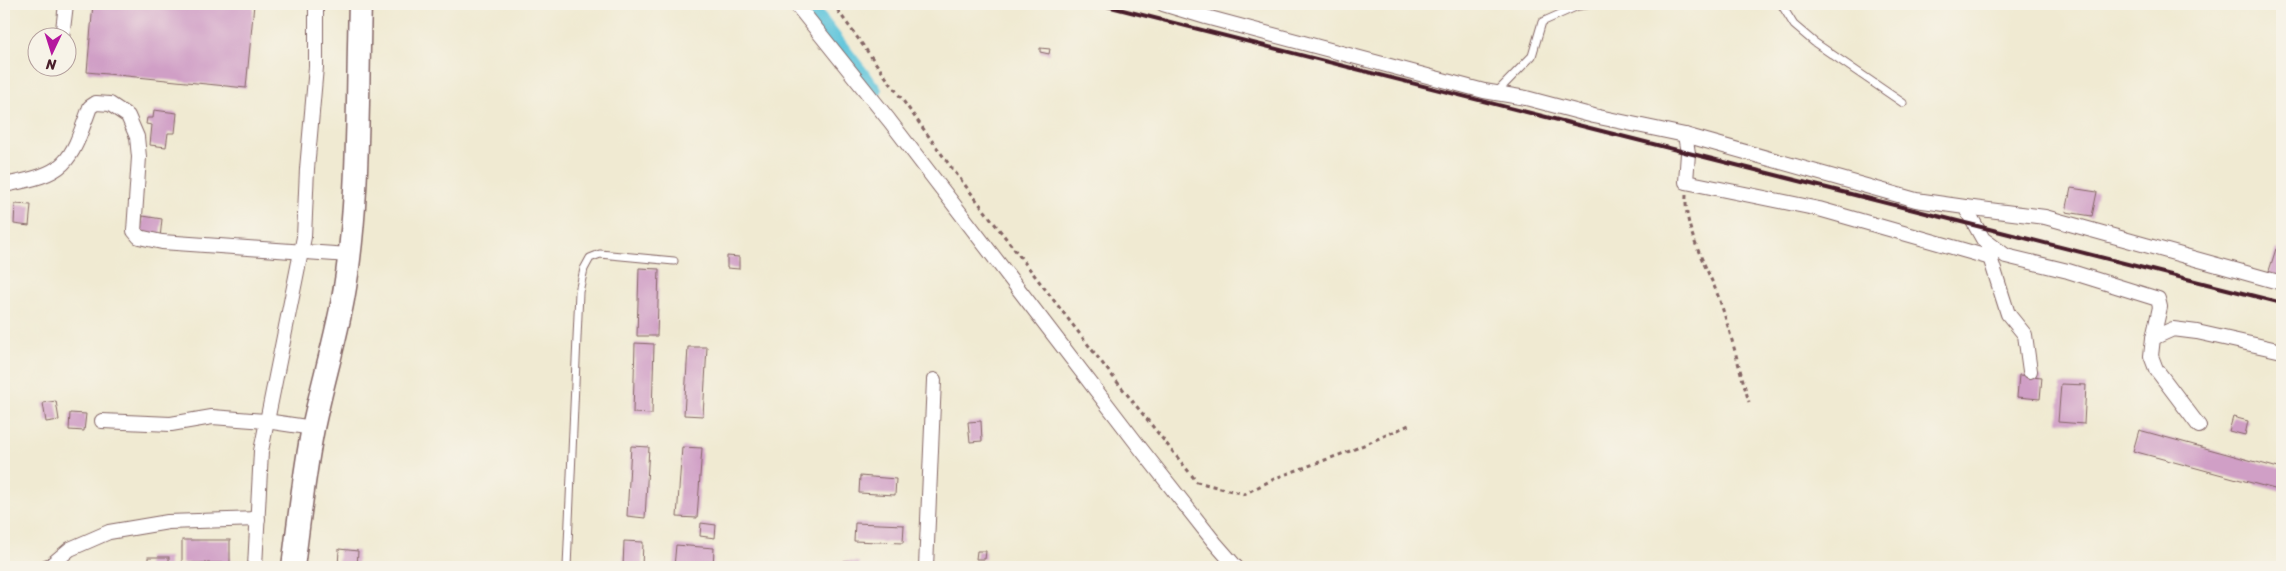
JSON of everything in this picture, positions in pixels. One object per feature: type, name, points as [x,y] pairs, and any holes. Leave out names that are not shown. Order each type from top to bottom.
[{"type":"main road","points":[[294,567],[301,500],[313,428],[343,299],[349,255],[353,212],[360,4]]},
{"type":"street","points":[[63,28],[66,4]]},
{"type":"street","points":[[255,567],[261,451],[304,237],[306,169],[316,67],[316,4]]},
{"type":"street","points":[[796,4],[889,120],[1158,471],[1236,567]]},
{"type":"street","points":[[1163,4],[1496,94],[1526,98],[1594,116],[1685,135],[1916,200],[2045,217],[2282,283]]},
{"type":"street","points":[[4,185],[52,173],[68,160],[90,107],[96,103],[110,104],[128,116],[137,137],[139,157],[134,231],[139,237],[162,242],[349,255]]},
{"type":"street","points":[[1685,135],[1688,153],[1686,182],[1819,209],[1992,258]]},
{"type":"street","points":[[1965,207],[1992,258],[2008,314],[2025,335],[2030,371]]},
{"type":"street","points":[[1983,239],[2006,256],[2068,271],[2158,299],[2160,307],[2151,356],[2156,369],[2199,426]]},
{"type":"street","points":[[2153,338],[2173,329],[2197,332],[2282,351]]},
{"type":"street","points":[[926,567],[934,380]]},
{"type":"street","points":[[102,422],[171,424],[212,417],[266,421],[313,428]]},
{"type":"street","points":[[46,567],[51,566],[70,549],[117,530],[168,522],[258,519]]},
{"type":"lane","points":[[1496,94],[1532,56],[1542,22],[1578,6],[1593,4]]},
{"type":"lane","points":[[1781,4],[1794,25],[1814,42],[1903,103]]},
{"type":"lane","points":[[567,567],[579,292],[584,269],[590,258],[600,254],[674,261]]},
{"type":"path","points":[[833,4],[951,167],[1106,368],[1197,482],[1244,494],[1278,477],[1350,451],[1409,425]]},
{"type":"path","points":[[1686,182],[1685,211],[1692,236],[1722,306],[1749,402]]},
{"type":"building","points":[[93,4],[254,4],[246,88],[87,72]]},
{"type":"building","points":[[1040,48],[1050,49],[1049,54],[1040,52]]},
{"type":"building","points":[[154,110],[177,113],[175,133],[168,133],[166,147],[150,145],[152,125],[146,124],[147,118],[153,118]]},
{"type":"building","points":[[2071,188],[2097,192],[2092,216],[2066,212]]},
{"type":"building","points":[[15,204],[31,205],[29,226],[14,224]]},
{"type":"building","points":[[143,216],[162,219],[160,238],[140,236]]},
{"type":"building","points":[[2276,249],[2282,251],[2282,282],[2267,277]]},
{"type":"building","points":[[727,256],[739,257],[739,269],[727,268]]},
{"type":"building","points":[[639,268],[659,269],[657,336],[637,336]]},
{"type":"building","points":[[635,343],[654,344],[652,414],[633,413]]},
{"type":"building","points":[[688,347],[707,347],[703,416],[684,415]]},
{"type":"building","points":[[2019,375],[2042,377],[2040,399],[2017,397]]},
{"type":"building","points":[[2061,384],[2086,385],[2084,424],[2058,422]]},
{"type":"building","points":[[56,401],[59,420],[46,422],[43,403]]},
{"type":"building","points":[[70,413],[86,414],[84,431],[69,430]]},
{"type":"building","points":[[2233,417],[2248,421],[2245,435],[2229,431]]},
{"type":"building","points":[[981,421],[982,441],[970,442],[968,422]]},
{"type":"building","points":[[2139,430],[2282,469],[2282,491],[2133,451]]},
{"type":"building","points":[[631,446],[649,447],[645,518],[627,516]]},
{"type":"building","points":[[682,447],[702,448],[697,518],[677,517]]},
{"type":"building","points":[[860,476],[896,479],[895,495],[859,493]]},
{"type":"building","points":[[701,523],[716,525],[715,538],[700,536]]},
{"type":"building","points":[[855,523],[904,525],[903,543],[854,541]]},
{"type":"building","points":[[182,540],[230,540],[230,563],[182,563]]},
{"type":"building","points":[[624,541],[643,542],[642,567],[623,567]]},
{"type":"building","points":[[676,545],[714,548],[713,567],[674,567]]},
{"type":"building","points":[[339,549],[358,551],[357,567],[338,567]]},
{"type":"building","points":[[977,551],[986,551],[985,559],[976,559]]},
{"type":"building","points":[[148,557],[169,557],[169,566],[148,566]]},
{"type":"building","points":[[844,561],[859,562],[859,567],[843,567]]},
{"type":"waterway","points":[[807,4],[874,91]]},
{"type":"railway","points":[[1099,4],[2282,303]]}]
